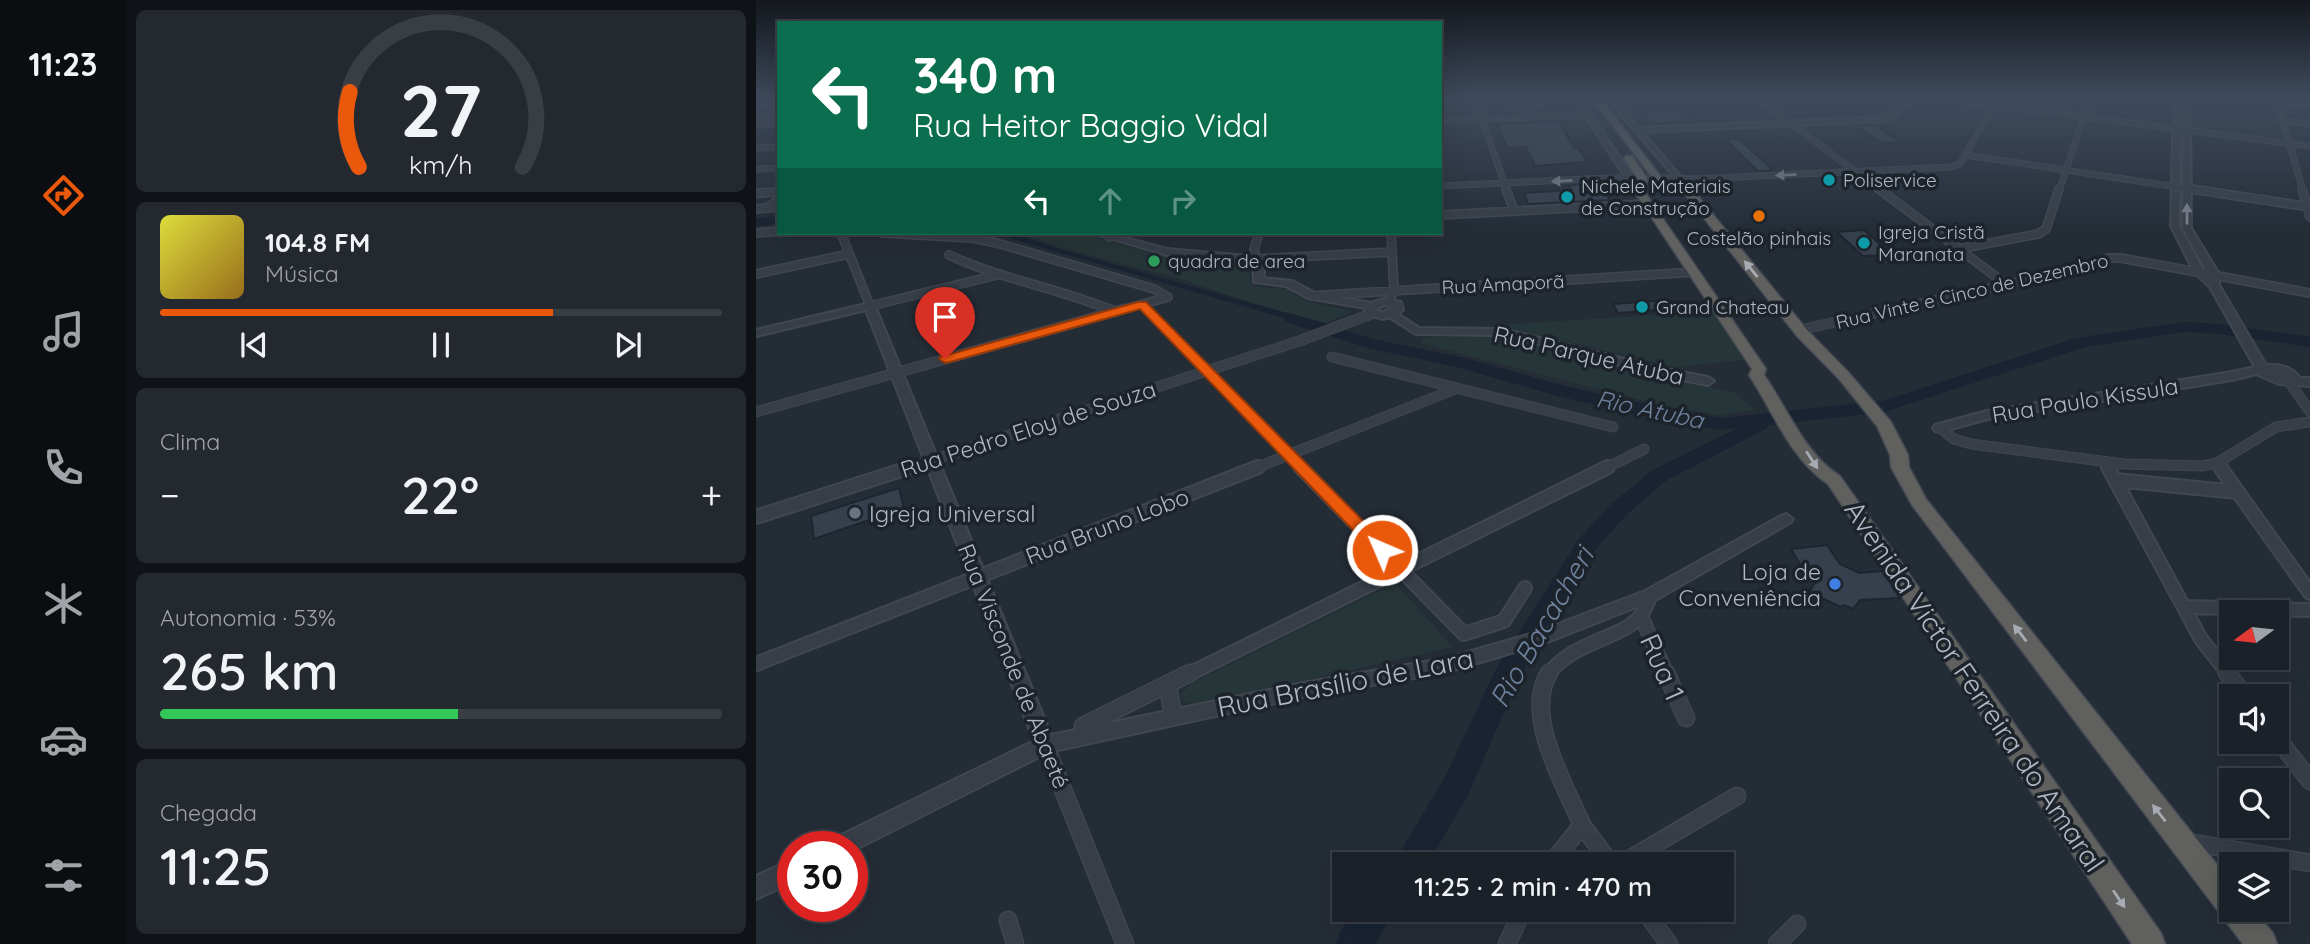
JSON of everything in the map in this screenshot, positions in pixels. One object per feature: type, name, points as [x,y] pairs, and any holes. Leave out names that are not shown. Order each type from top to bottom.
[{"type":"highway","points":[[1617,142],[1642,178],[1644,199]]},
{"type":"highway","points":[[1630,142],[1658,179],[1689,192],[1800,330],[1885,425],[1899,456],[1900,467],[1918,501],[2219,889]]},
{"type":"highway","name":"Avenida Victor Ferreira do Amaral","points":[[1644,199],[1759,369],[1756,374],[1819,472],[1834,480],[2150,944]]},
{"type":"highway","points":[[2245,922],[2262,944]]},
{"type":"street","points":[[1491,142],[1514,211]]},
{"type":"street","points":[[1442,215],[1644,199],[1606,142]]},
{"type":"street","points":[[1648,142],[1689,192]]},
{"type":"street","points":[[1816,142],[2007,285]]},
{"type":"street","points":[[1442,186],[1630,177],[1679,180],[1951,167],[1960,163],[1973,142]]},
{"type":"street","points":[[1958,249],[2038,234],[2046,229],[2075,142]]},
{"type":"street","points":[[2176,142],[2176,231],[2199,272],[2214,280],[2310,293]]},
{"type":"street","points":[[2187,142],[2188,233],[2254,351],[2263,374],[2284,377]]},
{"type":"street","points":[[2281,142],[2310,146]]},
{"type":"street","points":[[2288,143],[2310,217]]},
{"type":"street","points":[[756,148],[777,147]]},
{"type":"street","points":[[1966,155],[2308,207]]},
{"type":"street","points":[[756,169],[777,168]]},
{"type":"street","points":[[756,193],[777,192]]},
{"type":"street","points":[[761,208],[777,201]]},
{"type":"street","points":[[756,233],[777,232]]},
{"type":"street","name":"Rua Visconde de Abaeté","points":[[842,235],[1125,944]]},
{"type":"street","points":[[756,412],[1168,298],[1154,289],[1078,269],[998,243],[972,238],[918,235]]},
{"type":"street","points":[[1104,235],[1167,252],[1257,259],[1392,252]]},
{"type":"street","points":[[1109,237],[1116,235]]},
{"type":"street","points":[[1258,235],[1254,250],[1260,265],[1258,280],[1294,284],[1311,296],[1371,310],[1390,308],[1394,290],[1391,235]]},
{"type":"street","points":[[756,274],[849,254]]},
{"type":"street","points":[[949,256],[1013,282],[1080,297],[1115,312]]},
{"type":"street","name":"Rua Vinte e Cinco de Dezembro","points":[[1800,330],[2081,268],[2114,257],[2199,272]]},
{"type":"street","name":"Rua Amaporã","points":[[1311,296],[1694,272]]},
{"type":"street","points":[[756,333],[997,275]]},
{"type":"street","points":[[1142,305],[1401,569]]},
{"type":"street","name":"Rua Parque Atuba","points":[[1390,308],[1416,331],[1503,331],[1661,372],[1708,381]]},
{"type":"street","name":"Rua Pedro Eloy de Souza","points":[[756,517],[1299,341],[1349,322],[1371,310]]},
{"type":"street","points":[[2254,351],[2284,377],[2310,412]]},
{"type":"street","points":[[1332,357],[1613,427]]},
{"type":"street","name":"Rua Paulo Kissula","points":[[1940,428],[1987,415],[2232,376],[2262,368]]},
{"type":"street","name":"Rua Paulo Kissula","points":[[2232,376],[2310,380]]},
{"type":"street","name":"Rua Bruno Lobo","points":[[756,664],[1458,388]]},
{"type":"street","points":[[1940,428],[1965,443],[2105,462],[2176,467],[2217,463],[2268,431],[2285,425],[2310,422]]},
{"type":"street","points":[[1083,726],[1644,449]]},
{"type":"street","points":[[2105,462],[2202,639],[2236,684]]},
{"type":"street","points":[[2217,463],[2310,593]]},
{"type":"street","points":[[2115,480],[2238,492]]},
{"type":"street","name":"Rua Brasílio de Lara","points":[[868,833],[1045,745],[1173,716],[1420,670],[1480,656],[1572,626],[1651,595],[1786,519]]},
{"type":"street","name":"Rua Brasílio de Lara","points":[[1401,569],[1464,634],[1504,621],[1525,588]]},
{"type":"street","points":[[1602,852],[1582,825],[1544,728],[1540,699],[1542,684],[1563,659],[1632,624],[1641,616],[1651,595]]},
{"type":"street","points":[[2185,607],[2305,610],[2310,622]]},
{"type":"street","name":"Rua 1","points":[[1641,616],[1686,718]]},
{"type":"street","points":[[1168,685],[1173,716]]},
{"type":"street","points":[[2289,754],[2310,781]]},
{"type":"street","points":[[1641,852],[1737,796]]},
{"type":"street","points":[[1561,852],[1582,825]]},
{"type":"street","points":[[2182,841],[2310,863]]},
{"type":"street","points":[[756,888],[777,878]]},
{"type":"street","points":[[1008,920],[1015,944]]},
{"type":"street","points":[[1507,944],[1517,922]]},
{"type":"street","points":[[1653,922],[1669,944]]},
{"type":"street","points":[[1777,944],[1797,924]]},
{"type":"shaded area","points":[[1026,235],[1089,235],[1155,254],[1245,264],[1253,286],[1288,289],[1306,301],[1353,311],[1326,323],[1266,308],[1184,280],[1058,247]]},
{"type":"shaded area","points":[[1712,311],[1745,360],[1674,367],[1496,325]]},
{"type":"shaded area","points":[[1490,334],[1641,374],[1734,392],[1756,410],[1718,415],[1671,408],[1420,343],[1423,338]]},
{"type":"shaded area","points":[[1395,583],[1453,647],[1203,703],[1184,702],[1181,697],[1193,682]]},
{"type":"water","points":[[1000,235],[1017,235],[1326,324],[1314,327]]},
{"type":"building","points":[[1570,142],[1587,162],[1535,166],[1526,147],[1509,148],[1505,144]]},
{"type":"building","points":[[1728,142],[1742,142],[1773,170],[1758,171]]},
{"type":"building","name":"Nichele Materiais de Construção","points":[[1601,184],[1610,200],[1528,204],[1524,193],[1572,190],[1569,185]]},
{"type":"building","name":"Igreja Cristã Maranata","points":[[1864,230],[1892,255],[1863,256],[1837,232]]},
{"type":"building","name":"Grand Chateau","points":[[1666,300],[1671,309],[1618,313],[1613,304]]},
{"type":"building","name":"Igreja Universal","points":[[899,488],[904,508],[814,539],[811,516]]},
{"type":"building","points":[[1827,545],[1840,564],[1859,573],[1883,571],[1900,598],[1860,600],[1853,609],[1844,605],[1841,607],[1809,592],[1816,581],[1807,576],[1791,549]]},
{"type":"waterway","name":"Rio Atuba","points":[[756,222],[777,220]]},
{"type":"waterway","name":"Rio Atuba","points":[[1292,319],[1374,344],[1459,362],[1561,391],[1680,418],[1721,424],[1884,406],[2082,342],[2184,327],[2219,329],[2310,342]]},
{"type":"waterway","name":"Rio Bacacheri","points":[[1416,852],[1456,787],[1508,673],[1587,544],[1619,509],[1660,475],[1759,425]]},
{"type":"waterway","name":"Rio Bacacheri","points":[[1354,944],[1370,922]]},
{"type":"place","name":"Poliservice","points":[[1829,180]]},
{"type":"place","name":"Nichele Materiais de Construção","points":[[1567,197]]},
{"type":"place","name":"Costelão pinhais","points":[[1759,216]]},
{"type":"place","name":"Igreja Cristã Maranata","points":[[1864,243]]},
{"type":"place","name":"quadra de area","points":[[1154,261]]},
{"type":"place","name":"Grand Chateau","points":[[1642,307]]},
{"type":"place","name":"Igreja Universal","points":[[855,513]]},
{"type":"place","name":"Loja de Conveniência","points":[[1835,584]]},
{"type":"route","points":[[945,359],[1142,305],[1382,550]]}]
